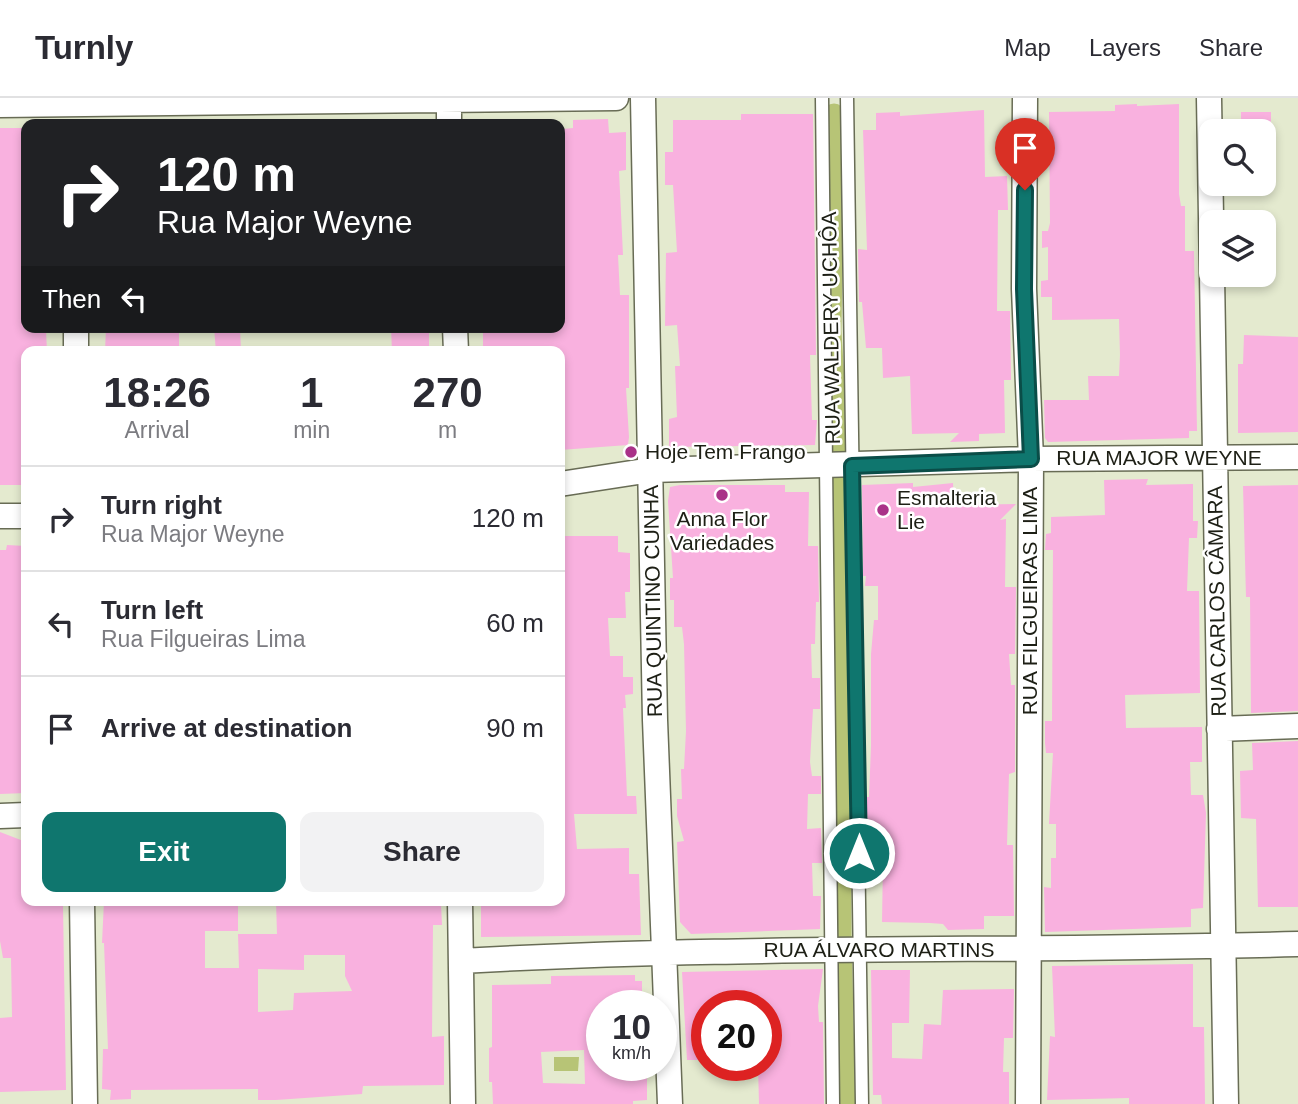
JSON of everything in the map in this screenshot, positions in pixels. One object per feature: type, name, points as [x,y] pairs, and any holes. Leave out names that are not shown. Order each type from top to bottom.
[{"type":"street","points":[[0,104],[73,109],[449,99],[616,98]]},
{"type":"street","name":"RUA QUINTINO CUNHA","points":[[643,98],[655,720],[670,1104]]},
{"type":"street","name":"RUA FILGUEIRAS LIMA","points":[[1025,98],[1024,289],[1031,459],[1028,1104]]},
{"type":"street","name":"RUA CARLOS CÂMARA","points":[[1209,98],[1219,730],[1226,946],[1226,1104]]},
{"type":"street","points":[[449,99],[449,119]]},
{"type":"street","name":"RUA MAJOR WEYNE","points":[[565,484],[651,470],[1031,459],[1298,457]]},
{"type":"street","points":[[0,516],[21,516]]},
{"type":"street","points":[[1219,730],[1298,726]]},
{"type":"street","points":[[0,816],[21,815]]},
{"type":"street","points":[[82,906],[85,1104]]},
{"type":"street","points":[[460,906],[463,1104]]},
{"type":"street","name":"RUA ÁLVARO MARTINS","points":[[461,961],[663,952],[1028,950],[1298,944]]},
{"type":"lane","name":"RUA WALDERY UCHÔA","points":[[822,98],[833,1104]]},
{"type":"lane","name":"RUA WALDERY UCHÔA","points":[[847,98],[862,1104]]},
{"type":"shaded area","points":[[554,1057],[579,1057],[578,1071],[554,1071]]},
{"type":"building","points":[[1179,104],[1179,194],[1181,206],[1185,206],[1185,251],[1194,251],[1197,431],[1189,431],[1189,438],[1048,442],[1045,438],[1044,400],[1089,400],[1088,376],[1119,376],[1120,355],[1119,319],[1052,320],[1052,297],[1041,297],[1041,281],[1048,280],[1048,247],[1042,248],[1042,231],[1048,231],[1050,223],[1049,112],[1115,111],[1115,105]]},
{"type":"building","points":[[984,110],[985,177],[1007,176],[1008,210],[998,210],[997,311],[1010,311],[1011,380],[1004,380],[1005,433],[979,434],[979,441],[950,442],[959,433],[912,434],[910,376],[883,378],[882,348],[866,348],[862,302],[859,302],[858,249],[867,250],[863,130],[876,130],[876,113],[900,112],[900,116]]},
{"type":"building","points":[[1241,112],[1271,112],[1271,119],[1241,119]]},
{"type":"building","points":[[741,114],[813,114],[816,355],[810,355],[812,420],[817,420],[815,445],[669,447],[669,419],[677,417],[675,366],[680,366],[677,325],[665,326],[666,253],[677,252],[673,185],[665,185],[665,152],[673,152],[673,120],[741,120]]},
{"type":"building","points":[[608,119],[609,133],[626,132],[626,170],[619,171],[623,255],[618,255],[620,295],[629,295],[629,388],[626,388],[629,437],[628,445],[565,450],[565,346],[483,346],[483,333],[565,333],[565,129],[573,128],[573,120]]},
{"type":"building","points":[[0,128],[21,128],[21,333],[46,333],[47,346],[21,346],[21,485],[0,485]]},
{"type":"building","points":[[106,333],[179,333],[179,346],[105,346]]},
{"type":"building","points":[[214,333],[240,333],[241,346],[216,346]]},
{"type":"building","points":[[391,333],[429,333],[429,346],[392,346]]},
{"type":"building","points":[[1244,335],[1298,337],[1298,432],[1238,433],[1238,364],[1243,364]]},
{"type":"building","points":[[1148,479],[1146,485],[1193,484],[1193,521],[1198,521],[1197,538],[1189,538],[1187,591],[1199,591],[1200,693],[1125,695],[1126,728],[1202,727],[1202,762],[1190,762],[1191,795],[1203,795],[1206,813],[1203,908],[1191,909],[1191,927],[1045,932],[1044,887],[1051,888],[1051,858],[1056,858],[1056,824],[1049,824],[1053,753],[1046,753],[1045,743],[1045,721],[1052,721],[1053,550],[1045,550],[1046,534],[1051,533],[1051,517],[1105,515],[1104,480]]},
{"type":"building","points":[[913,483],[913,487],[953,483],[954,505],[1016,504],[1000,520],[1006,519],[1005,587],[1016,587],[1015,654],[1009,654],[1011,685],[1015,685],[1015,772],[1009,774],[1007,845],[1013,845],[1014,916],[984,916],[984,929],[948,930],[943,924],[882,922],[883,861],[870,861],[866,797],[869,797],[871,746],[871,654],[874,620],[878,620],[878,586],[865,586],[866,576],[863,576],[862,485]]},
{"type":"building","points":[[785,485],[785,492],[809,492],[808,546],[818,546],[819,602],[816,602],[815,644],[811,644],[812,678],[820,678],[820,709],[813,709],[810,762],[812,776],[821,776],[821,794],[808,794],[807,829],[821,828],[822,863],[812,863],[813,896],[821,896],[820,929],[691,934],[680,922],[677,842],[684,841],[677,816],[677,799],[682,799],[681,769],[684,769],[686,731],[684,644],[682,627],[674,627],[674,600],[670,600],[670,578],[673,578],[668,501],[670,487]]},
{"type":"building","points":[[1298,485],[1298,711],[1251,713],[1250,597],[1246,597],[1243,486]]},
{"type":"building","points":[[565,536],[618,536],[618,552],[630,553],[630,592],[625,592],[626,618],[608,618],[610,656],[623,656],[623,677],[633,677],[633,694],[625,695],[626,708],[623,708],[627,796],[636,796],[637,814],[574,814],[577,849],[629,848],[629,874],[639,874],[641,935],[481,937],[481,906],[565,906]]},
{"type":"building","points":[[7,545],[21,546],[21,793],[0,794],[0,550],[6,550]]},
{"type":"building","points":[[1298,741],[1298,907],[1258,907],[1256,819],[1241,818],[1240,771],[1253,770],[1252,743]]},
{"type":"building","points":[[0,832],[21,840],[21,906],[63,906],[66,1090],[0,1092],[0,1018],[12,1017],[11,958],[3,958],[0,941]]},
{"type":"building","points":[[104,906],[238,906],[238,931],[205,931],[205,968],[239,968],[238,934],[277,934],[276,906],[441,906],[442,925],[433,925],[432,1037],[444,1036],[444,1085],[363,1086],[362,1094],[276,1100],[258,1100],[258,1089],[131,1090],[131,1099],[110,1100],[111,1090],[102,1089],[103,1049],[108,1049]],"holes":[[[304,955],[345,955],[345,976],[352,991],[294,993],[293,1010],[258,1012],[258,969],[304,970]]]},
{"type":"building","points":[[1193,964],[1193,1027],[1204,1027],[1205,1104],[1129,1104],[1129,1098],[1047,1100],[1050,1036],[1055,1037],[1052,966]]},
{"type":"building","points":[[823,969],[818,1006],[819,1022],[823,1022],[824,1104],[759,1104],[758,1081],[782,1081],[782,990],[691,990],[691,1060],[687,1060],[682,972]]},
{"type":"building","points":[[871,970],[910,970],[909,1023],[892,1023],[892,1058],[922,1059],[924,1024],[941,1025],[943,990],[1014,989],[1013,1038],[1004,1038],[1003,1072],[1009,1072],[1009,1104],[882,1104],[881,1095],[873,1095]]},
{"type":"building","points":[[635,975],[635,981],[642,981],[642,990],[586,990],[586,1081],[647,1081],[647,1100],[633,1101],[633,1104],[493,1104],[492,1082],[489,1082],[492,985],[551,984],[551,976]],"holes":[[[584,1050],[585,1084],[543,1083],[541,1052]]]},
{"type":"waterway","points":[[834,114],[831,331],[840,484],[841,934],[845,1104]]},
{"type":"place","name":"Hoje Tem Frango","points":[[631,452]]},
{"type":"place","name":"Anna Flor Variedades","points":[[722,495]]},
{"type":"place","name":"Esmalteria Lie","points":[[883,510]]},
{"type":"route","points":[[859,853],[852,466],[1031,459],[1024,289],[1025,190]]}]
